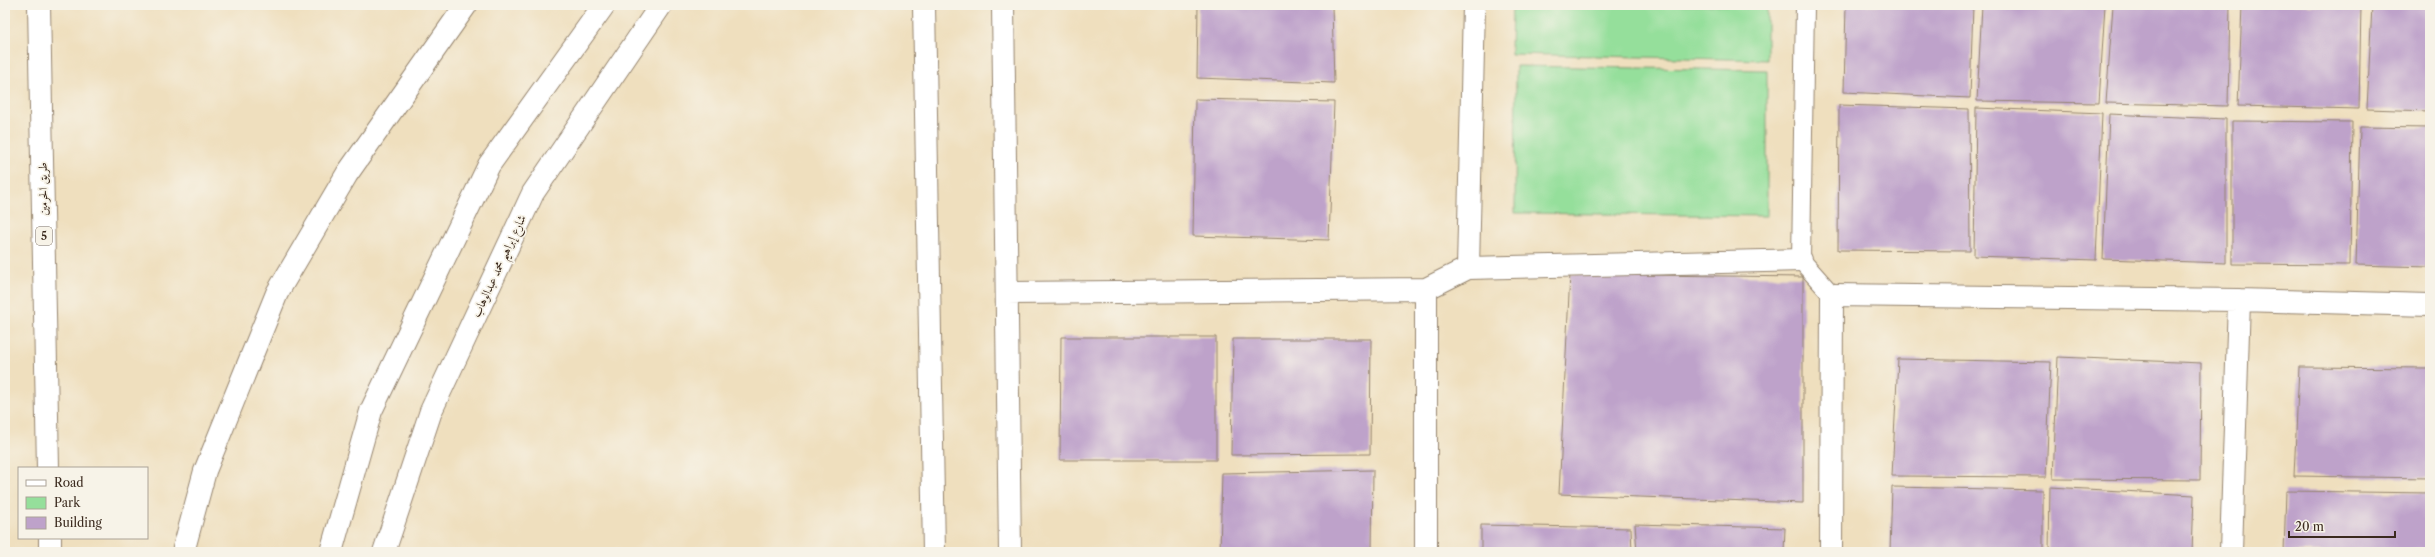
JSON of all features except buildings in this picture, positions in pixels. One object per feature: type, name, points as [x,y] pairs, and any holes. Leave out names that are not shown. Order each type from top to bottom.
[{"type":"main road","name":"طريق الحرمين","points":[[39,5],[48,467]]},
{"type":"main road","points":[[183,552],[205,471],[277,293],[347,174],[466,5]]},
{"type":"main road","points":[[331,552],[371,412],[489,164],[604,5]]},
{"type":"main road","name":"شارع إبراهيم محمد عبدالوهاب","points":[[384,552],[431,411],[534,193],[661,5]]},
{"type":"main road","points":[[924,5],[934,552]]},
{"type":"main road","points":[[1003,5],[1010,552]]},
{"type":"main road","points":[[1468,268],[1474,5]]},
{"type":"main road","points":[[1007,293],[1426,289],[1468,268],[1801,260]]},
{"type":"main road","points":[[1426,289],[1426,552]]},
{"type":"main road","points":[[1831,552],[1832,295],[2238,300],[2430,305]]},
{"type":"main road","points":[[2230,552],[2238,300]]},
{"type":"main road","points":[[50,539],[50,552]]},
{"type":"lane","points":[[1805,5],[1801,260],[1832,295]]},
{"type":"green space","points":[[1512,5],[1767,5],[1767,60],[1511,54]]},
{"type":"green space","points":[[1516,66],[1767,70],[1767,216],[1515,213]]}]
